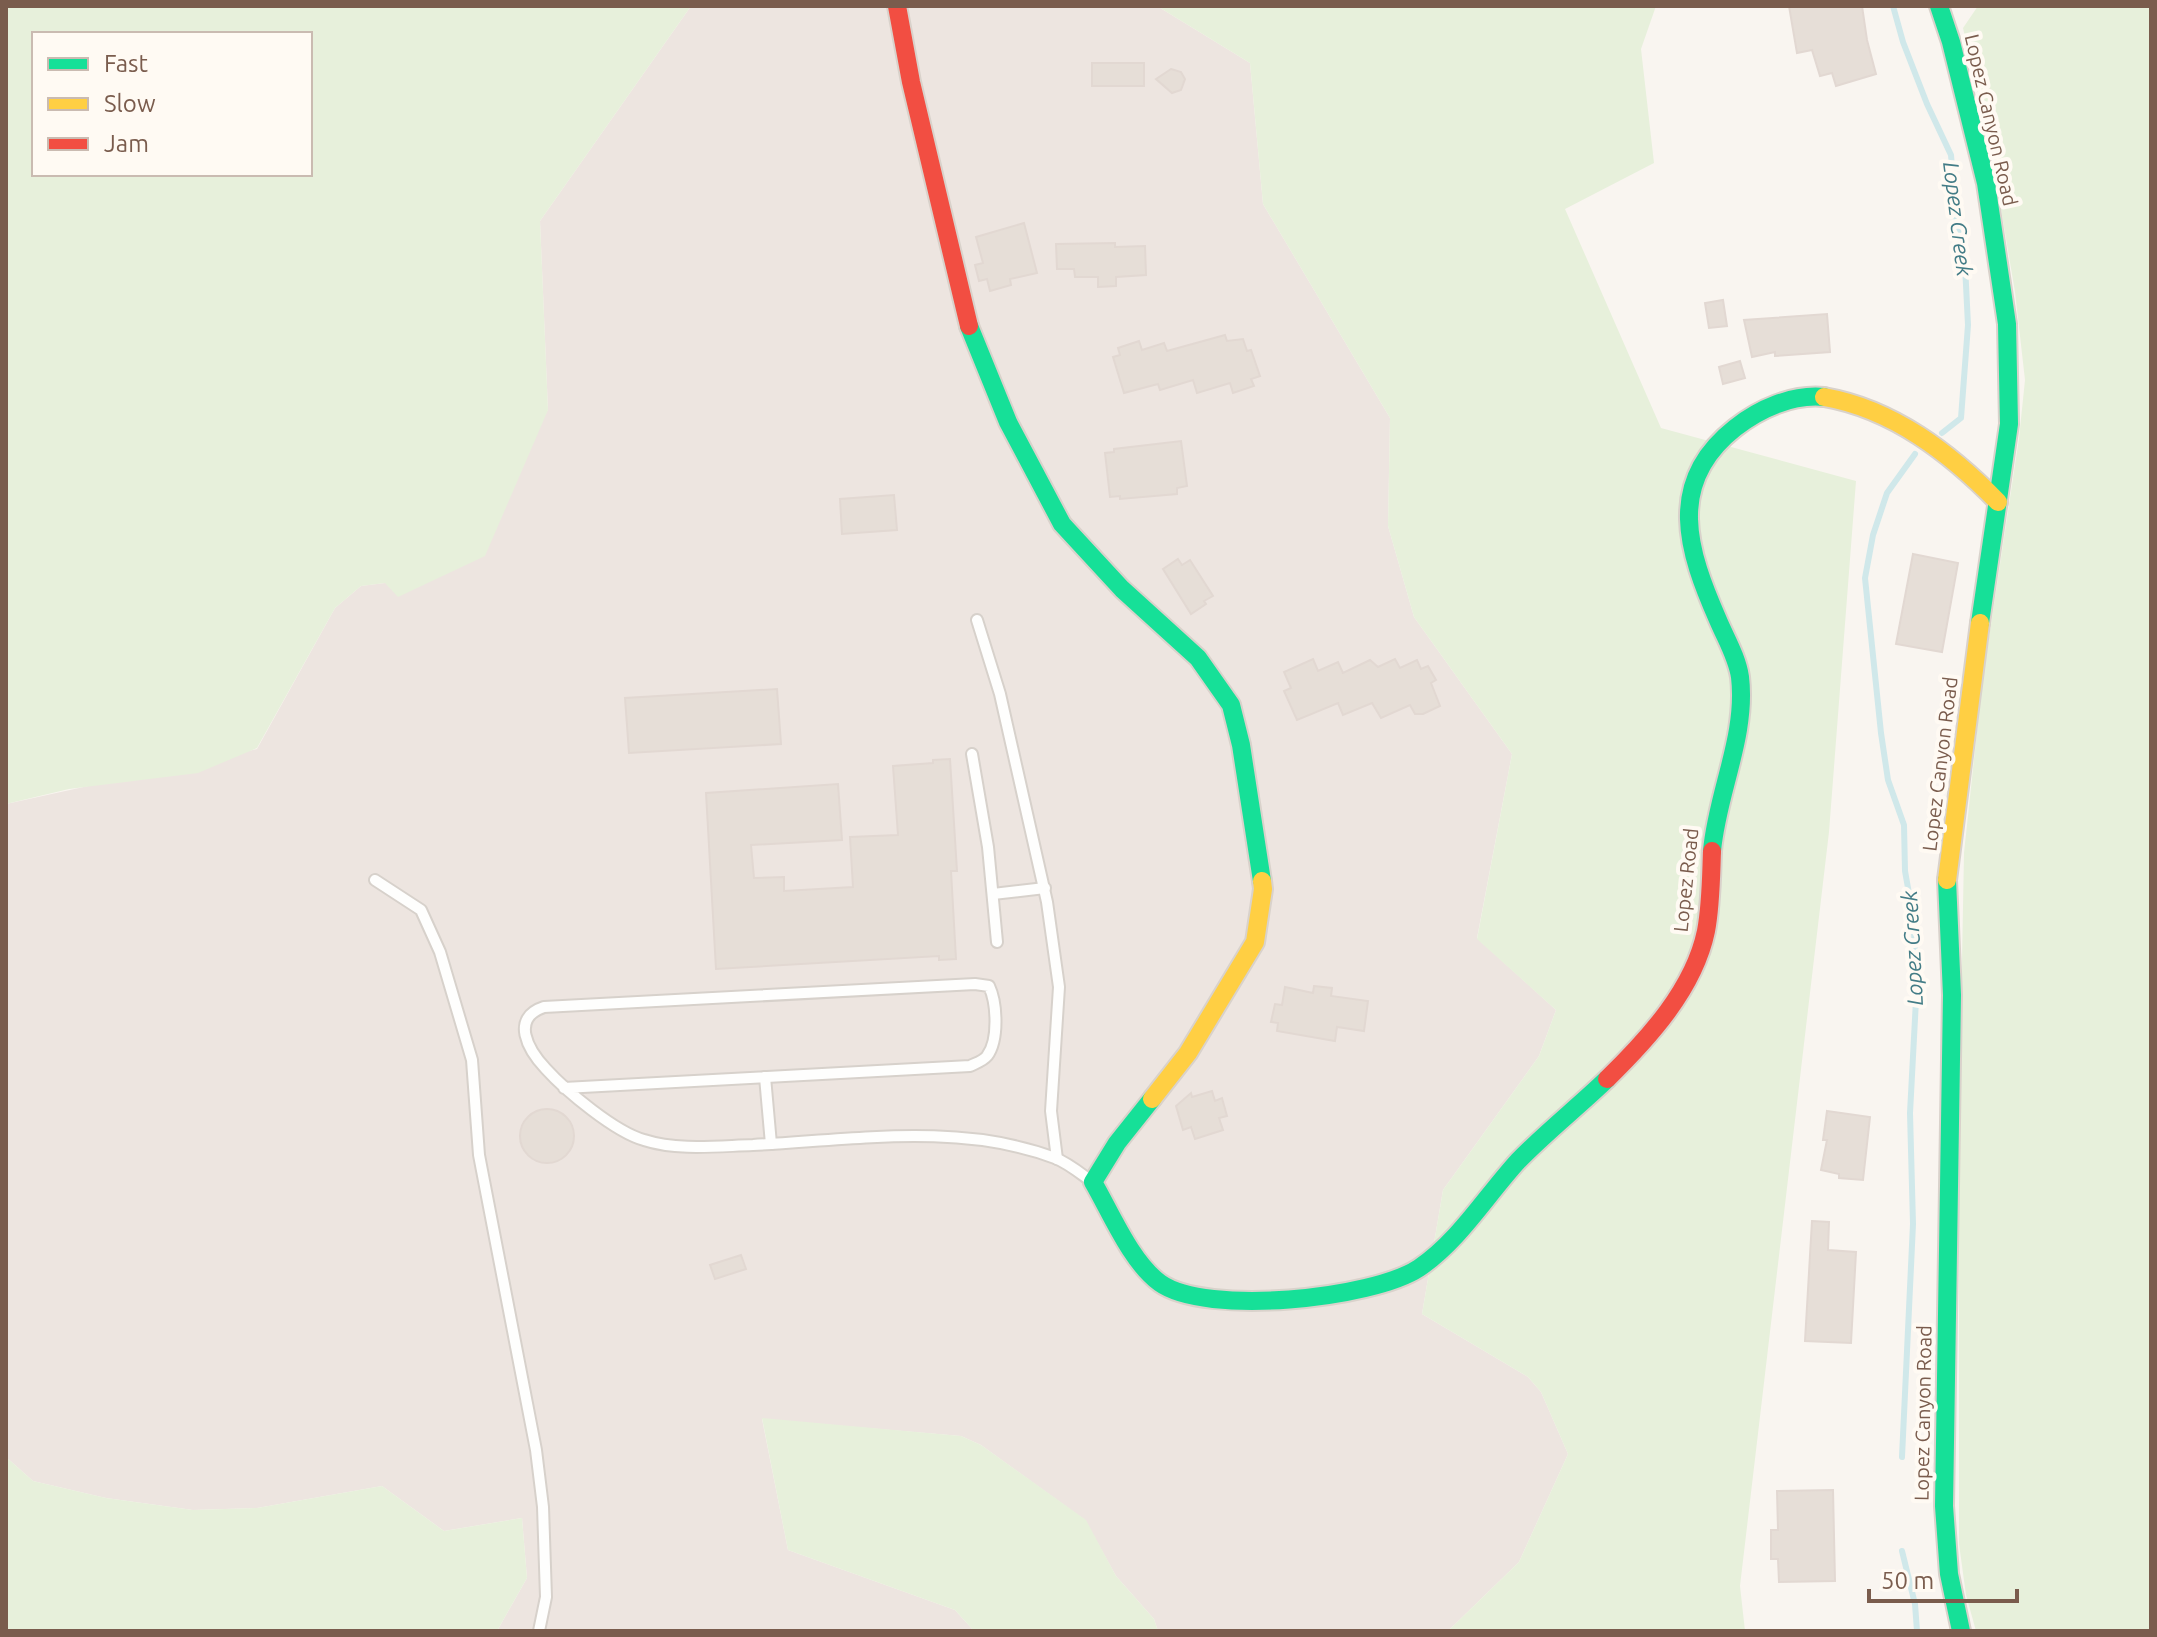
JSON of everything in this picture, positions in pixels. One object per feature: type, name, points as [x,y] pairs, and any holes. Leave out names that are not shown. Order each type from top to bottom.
[{"type":"street","points":[[897,6],[911,82],[970,328],[1008,422],[1062,524],[1122,589],[1198,658],[1215,679],[1231,705],[1241,745],[1263,889],[1255,942],[1188,1053],[1117,1143],[1093,1182]]},
{"type":"street","name":"Lopez Canyon Road","points":[[1939,6],[1986,183],[2007,324],[2010,378],[2009,424],[1976,648],[1947,884],[1952,995],[1944,1506],[1949,1574],[1961,1631]]},
{"type":"street","name":"Lopez Road","points":[[1093,1182],[1145,1268],[1162,1285],[1184,1293],[1247,1301],[1342,1295],[1405,1276],[1440,1250],[1528,1150],[1624,1062],[1666,1011],[1695,964],[1707,921],[1715,820],[1740,718],[1741,696],[1739,673],[1694,564],[1686,531],[1687,504],[1696,476],[1716,444],[1742,423],[1795,399],[1819,396],[1850,401],[1886,417],[1956,461],[1998,502]]},
{"type":"lane","points":[[977,620],[1000,694],[1045,888],[1059,987],[1051,1111],[1057,1159]]},
{"type":"lane","points":[[972,754],[988,847],[997,942]]},
{"type":"lane","points":[[375,880],[421,910],[440,952],[472,1060],[484,1186],[536,1450],[543,1507],[546,1597],[539,1631]]},
{"type":"lane","points":[[993,894],[1045,888]]},
{"type":"lane","points":[[564,1088],[970,1066],[985,1059],[991,1049],[996,1016],[995,998],[989,986],[975,984],[544,1007],[532,1011],[526,1019],[524,1030],[528,1044],[542,1065],[564,1088],[599,1115],[643,1140],[697,1147],[919,1137],[963,1139],[1006,1145],[1057,1159],[1093,1182]]},
{"type":"lane","points":[[765,1077],[771,1144]]},
{"type":"shaded area","points":[[691,6],[1157,6],[1250,63],[1263,204],[1390,418],[1388,526],[1414,617],[1512,754],[1477,938],[1556,1010],[1539,1056],[1443,1190],[1422,1314],[1528,1377],[1541,1392],[1568,1454],[1519,1562],[1448,1631],[1158,1631],[1154,1619],[1116,1576],[1085,1520],[981,1445],[961,1436],[762,1419],[788,1550],[955,1610],[974,1631],[497,1631],[527,1578],[522,1518],[444,1531],[382,1486],[257,1508],[193,1510],[106,1498],[33,1481],[6,1457],[6,804],[257,749],[335,608],[361,586],[385,583],[548,410],[540,221]]},
{"type":"green space","points":[[6,6],[691,6],[540,221],[548,410],[485,556],[398,597],[385,583],[361,586],[335,608],[257,748],[198,773],[69,789],[6,804]]},
{"type":"green space","points":[[1157,6],[1656,6],[1641,49],[1654,163],[1565,209],[1661,428],[1856,481],[1829,832],[1740,1586],[1745,1631],[1448,1631],[1519,1562],[1568,1454],[1541,1392],[1528,1377],[1422,1314],[1443,1190],[1539,1056],[1556,1010],[1477,939],[1512,754],[1414,617],[1388,526],[1390,418],[1263,204],[1250,63]]},
{"type":"green space","points":[[1978,6],[2151,6],[2151,1631],[1976,1631],[1966,1595],[1959,1544],[1959,1122],[1964,853],[1982,684],[2025,380],[2015,292],[1994,168],[1963,28]]},
{"type":"green space","points":[[762,1418],[961,1436],[981,1445],[1086,1520],[1116,1576],[1154,1619],[1158,1631],[974,1631],[955,1610],[788,1550]]},
{"type":"green space","points":[[6,1457],[33,1481],[106,1498],[193,1510],[257,1508],[382,1486],[444,1531],[522,1518],[527,1578],[497,1631],[6,1631]]},
{"type":"building","points":[[1789,6],[1862,6],[1876,74],[1836,86],[1832,73],[1820,76],[1812,50],[1797,53]]},
{"type":"building","points":[[1092,63],[1144,63],[1144,86],[1092,86]]},
{"type":"building","points":[[1171,69],[1181,72],[1185,79],[1181,90],[1172,93],[1156,79]]},
{"type":"building","points":[[1024,223],[1037,273],[1010,279],[1011,285],[990,291],[987,279],[979,281],[975,265],[983,263],[976,237]]},
{"type":"building","points":[[1115,243],[1115,247],[1145,246],[1146,275],[1116,277],[1116,286],[1098,287],[1098,277],[1075,277],[1074,269],[1057,269],[1056,244]]},
{"type":"building","points":[[1723,300],[1727,326],[1709,328],[1705,303]]},
{"type":"building","points":[[1827,314],[1830,352],[1775,356],[1775,352],[1752,357],[1744,320]]},
{"type":"building","points":[[1225,335],[1227,341],[1243,339],[1247,351],[1251,350],[1260,376],[1251,379],[1254,386],[1233,393],[1230,383],[1197,393],[1193,380],[1160,390],[1158,384],[1124,393],[1113,357],[1120,355],[1118,348],[1139,341],[1142,350],[1164,343],[1167,351]]},
{"type":"building","points":[[1740,361],[1745,378],[1723,384],[1719,367]]},
{"type":"building","points":[[1181,441],[1187,486],[1177,488],[1177,494],[1120,499],[1120,496],[1110,497],[1105,453],[1114,452],[1114,449]]},
{"type":"building","points":[[894,495],[897,530],[842,534],[840,499]]},
{"type":"building","points":[[1913,554],[1958,563],[1942,652],[1896,644]]},
{"type":"building","points":[[1178,559],[1182,565],[1190,560],[1213,596],[1191,614],[1163,569]]},
{"type":"building","points":[[1313,659],[1318,671],[1338,662],[1343,673],[1370,660],[1378,667],[1395,659],[1400,668],[1417,660],[1421,669],[1428,666],[1436,680],[1431,683],[1440,706],[1423,714],[1415,714],[1410,705],[1381,718],[1372,703],[1343,715],[1338,703],[1297,720],[1284,691],[1291,688],[1284,672]]},
{"type":"building","points":[[777,689],[781,744],[629,753],[625,698]]},
{"type":"building","points":[[950,759],[957,871],[951,871],[956,959],[939,960],[939,956],[716,969],[706,793],[838,784],[842,840],[751,845],[754,878],[784,877],[784,891],[853,887],[850,837],[898,835],[893,766]]},
{"type":"building","points":[[1314,986],[1332,988],[1331,996],[1368,1001],[1364,1031],[1337,1027],[1335,1041],[1277,1031],[1278,1023],[1271,1022],[1275,1004],[1282,1005],[1285,987],[1313,993]]},
{"type":"building","points":[[1212,1091],[1215,1101],[1222,1098],[1227,1116],[1219,1118],[1223,1130],[1195,1139],[1191,1127],[1183,1130],[1176,1106],[1191,1093],[1192,1097]]},
{"type":"building","points":[[547,1109],[566,1117],[574,1136],[566,1155],[547,1163],[528,1155],[520,1136],[528,1117]]},
{"type":"building","points":[[1827,1111],[1870,1117],[1863,1180],[1839,1178],[1839,1174],[1821,1170],[1827,1140],[1823,1140]]},
{"type":"building","points":[[1812,1221],[1829,1222],[1828,1250],[1856,1252],[1851,1343],[1805,1341]]},
{"type":"building","points":[[741,1255],[746,1269],[715,1279],[710,1265]]},
{"type":"building","points":[[1833,1490],[1835,1581],[1779,1582],[1778,1559],[1771,1559],[1771,1530],[1778,1530],[1777,1491]]},
{"type":"waterway","name":"Lopez Creek","points":[[1893,6],[1927,104],[1951,155],[1956,216],[1965,265],[1968,325],[1961,418],[1942,433]]},
{"type":"waterway","name":"Lopez Creek","points":[[1902,1457],[1913,1224],[1910,1113],[1917,981],[1913,916],[1905,871],[1904,825],[1888,780],[1865,578],[1873,535],[1887,493],[1915,454]]},
{"type":"waterway","name":"Lopez Creek","points":[[1902,1551],[1915,1604],[1917,1631]]},
{"type":"traffic: fast","points":[[1939,6],[1986,183],[2007,324],[2009,424],[1980,623]]},
{"type":"traffic: fast","points":[[969,326],[1008,422],[1062,524],[1122,589],[1198,658],[1231,705],[1241,745],[1262,881]]},
{"type":"traffic: fast","points":[[1712,851],[1736,743],[1740,677],[1698,569],[1689,519],[1691,495],[1699,472],[1713,449],[1735,428],[1776,404],[1800,398],[1824,397]]},
{"type":"traffic: fast","points":[[1947,880],[1952,995],[1944,1506],[1949,1574],[1961,1631]]},
{"type":"traffic: fast","points":[[1152,1099],[1117,1143],[1093,1182],[1131,1250],[1160,1283],[1182,1293],[1213,1299],[1289,1300],[1365,1288],[1419,1268],[1447,1245],[1518,1161],[1607,1079]]},
{"type":"traffic: slow","points":[[1824,397],[1874,412],[1919,436],[1940,450],[1998,502]]},
{"type":"traffic: slow","points":[[1947,880],[1980,623]]},
{"type":"traffic: slow","points":[[1152,1099],[1188,1053],[1255,942],[1262,881]]},
{"type":"traffic: jam","points":[[897,6],[911,82],[969,326]]},
{"type":"traffic: jam","points":[[1607,1079],[1653,1030],[1691,973],[1706,931],[1712,851]]}]
